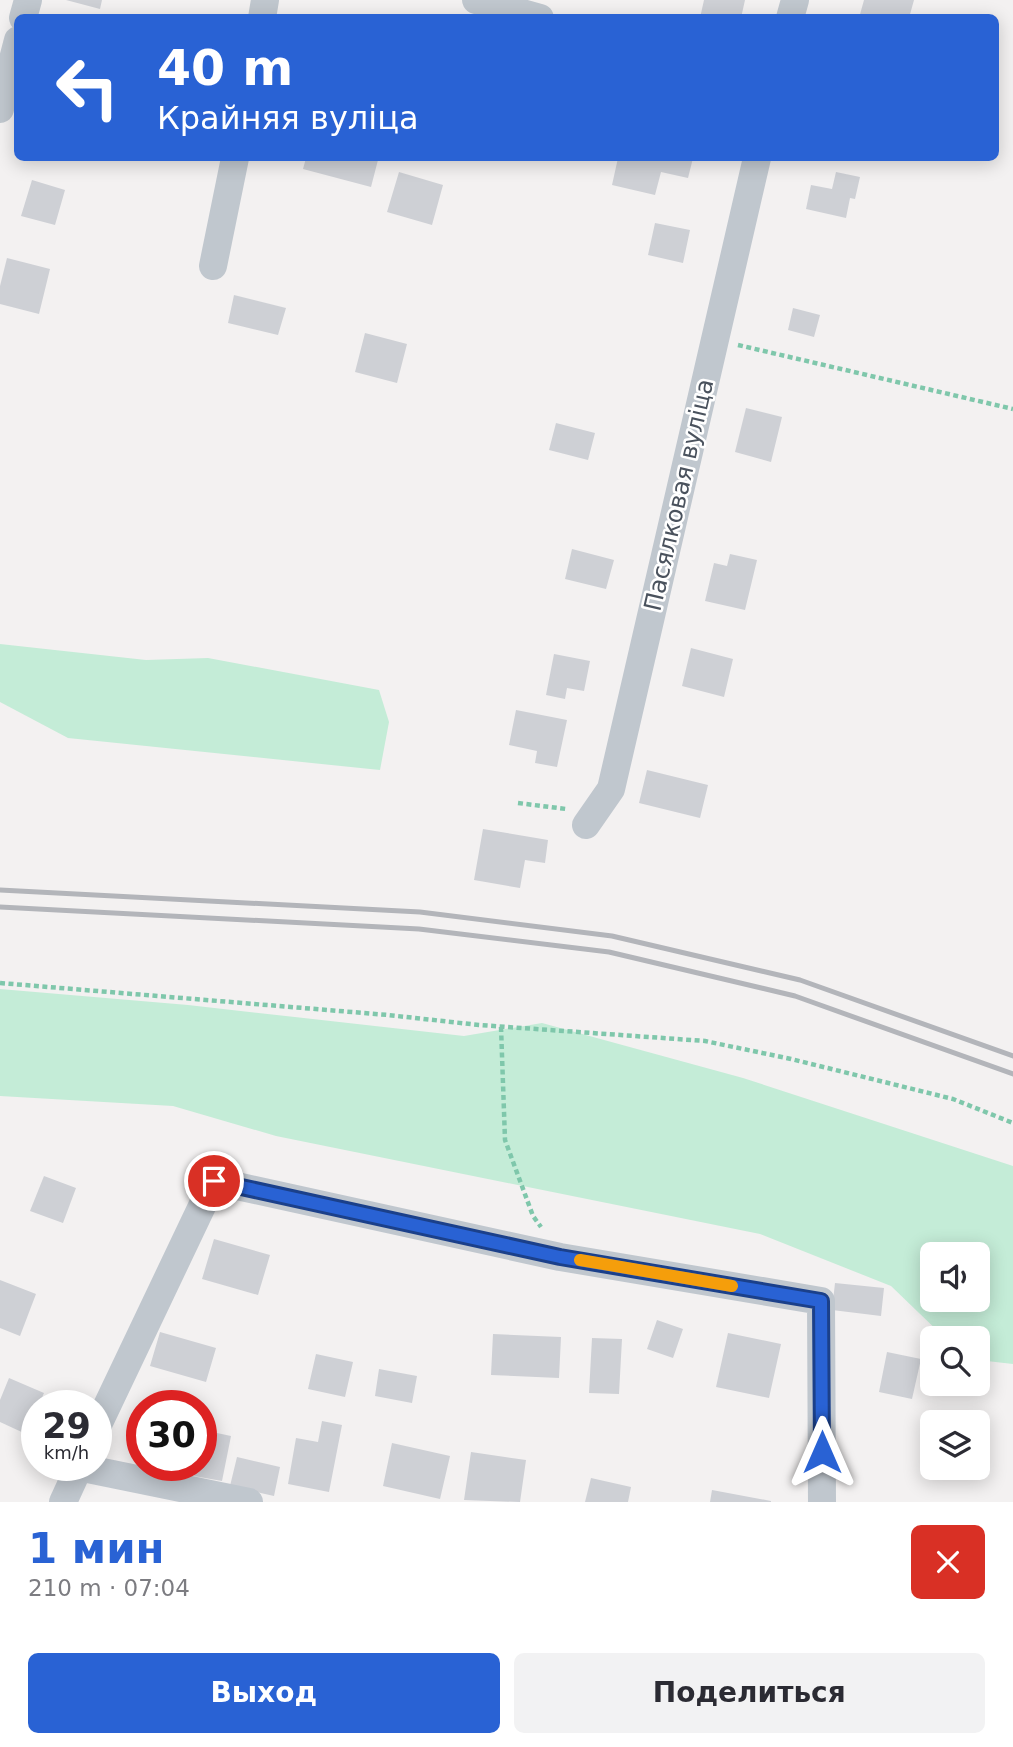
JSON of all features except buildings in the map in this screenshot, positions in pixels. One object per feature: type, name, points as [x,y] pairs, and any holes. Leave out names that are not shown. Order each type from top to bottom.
[{"type":"street","points":[[476,0],[526,14]]},
{"type":"street","points":[[0,109],[14,55]]},
{"type":"street","points":[[213,266],[233,161]]},
{"type":"street","name":"Пасялковая вуліца","points":[[590,819],[611,789],[756,161]]},
{"type":"street","points":[[112,1395],[214,1181],[560,1257],[821,1301],[822,1502]]},
{"type":"street","points":[[112,1475],[193,1496],[249,1502]]},
{"type":"street","points":[[64,1502],[73,1481]]},
{"type":"path","points":[[715,340],[1013,409]]},
{"type":"path","points":[[518,803],[590,819]]},
{"type":"path","points":[[0,983],[501,1027],[705,1041],[953,1099],[1013,1123]]},
{"type":"path","points":[[501,1027],[505,1140],[534,1216],[560,1257]]},
{"type":"green space","points":[[0,644],[146,660],[208,658],[379,690],[389,722],[380,770],[68,738],[0,702]]},
{"type":"green space","points":[[0,989],[188,1005],[464,1036],[542,1023],[743,1078],[1013,1166],[1013,1364],[990,1361],[990,1326],[933,1326],[891,1286],[760,1234],[276,1136],[173,1106],[0,1096]]},
{"type":"railway","points":[[0,890],[420,912],[612,936],[800,980],[1013,1056]]},
{"type":"railway","points":[[0,907],[419,929],[609,952],[795,996],[1013,1074]]},
{"type":"slow traffic","points":[[580,1260],[732,1286]]},
{"type":"route","points":[[214,1181],[560,1257],[821,1301],[822,1452]]}]
